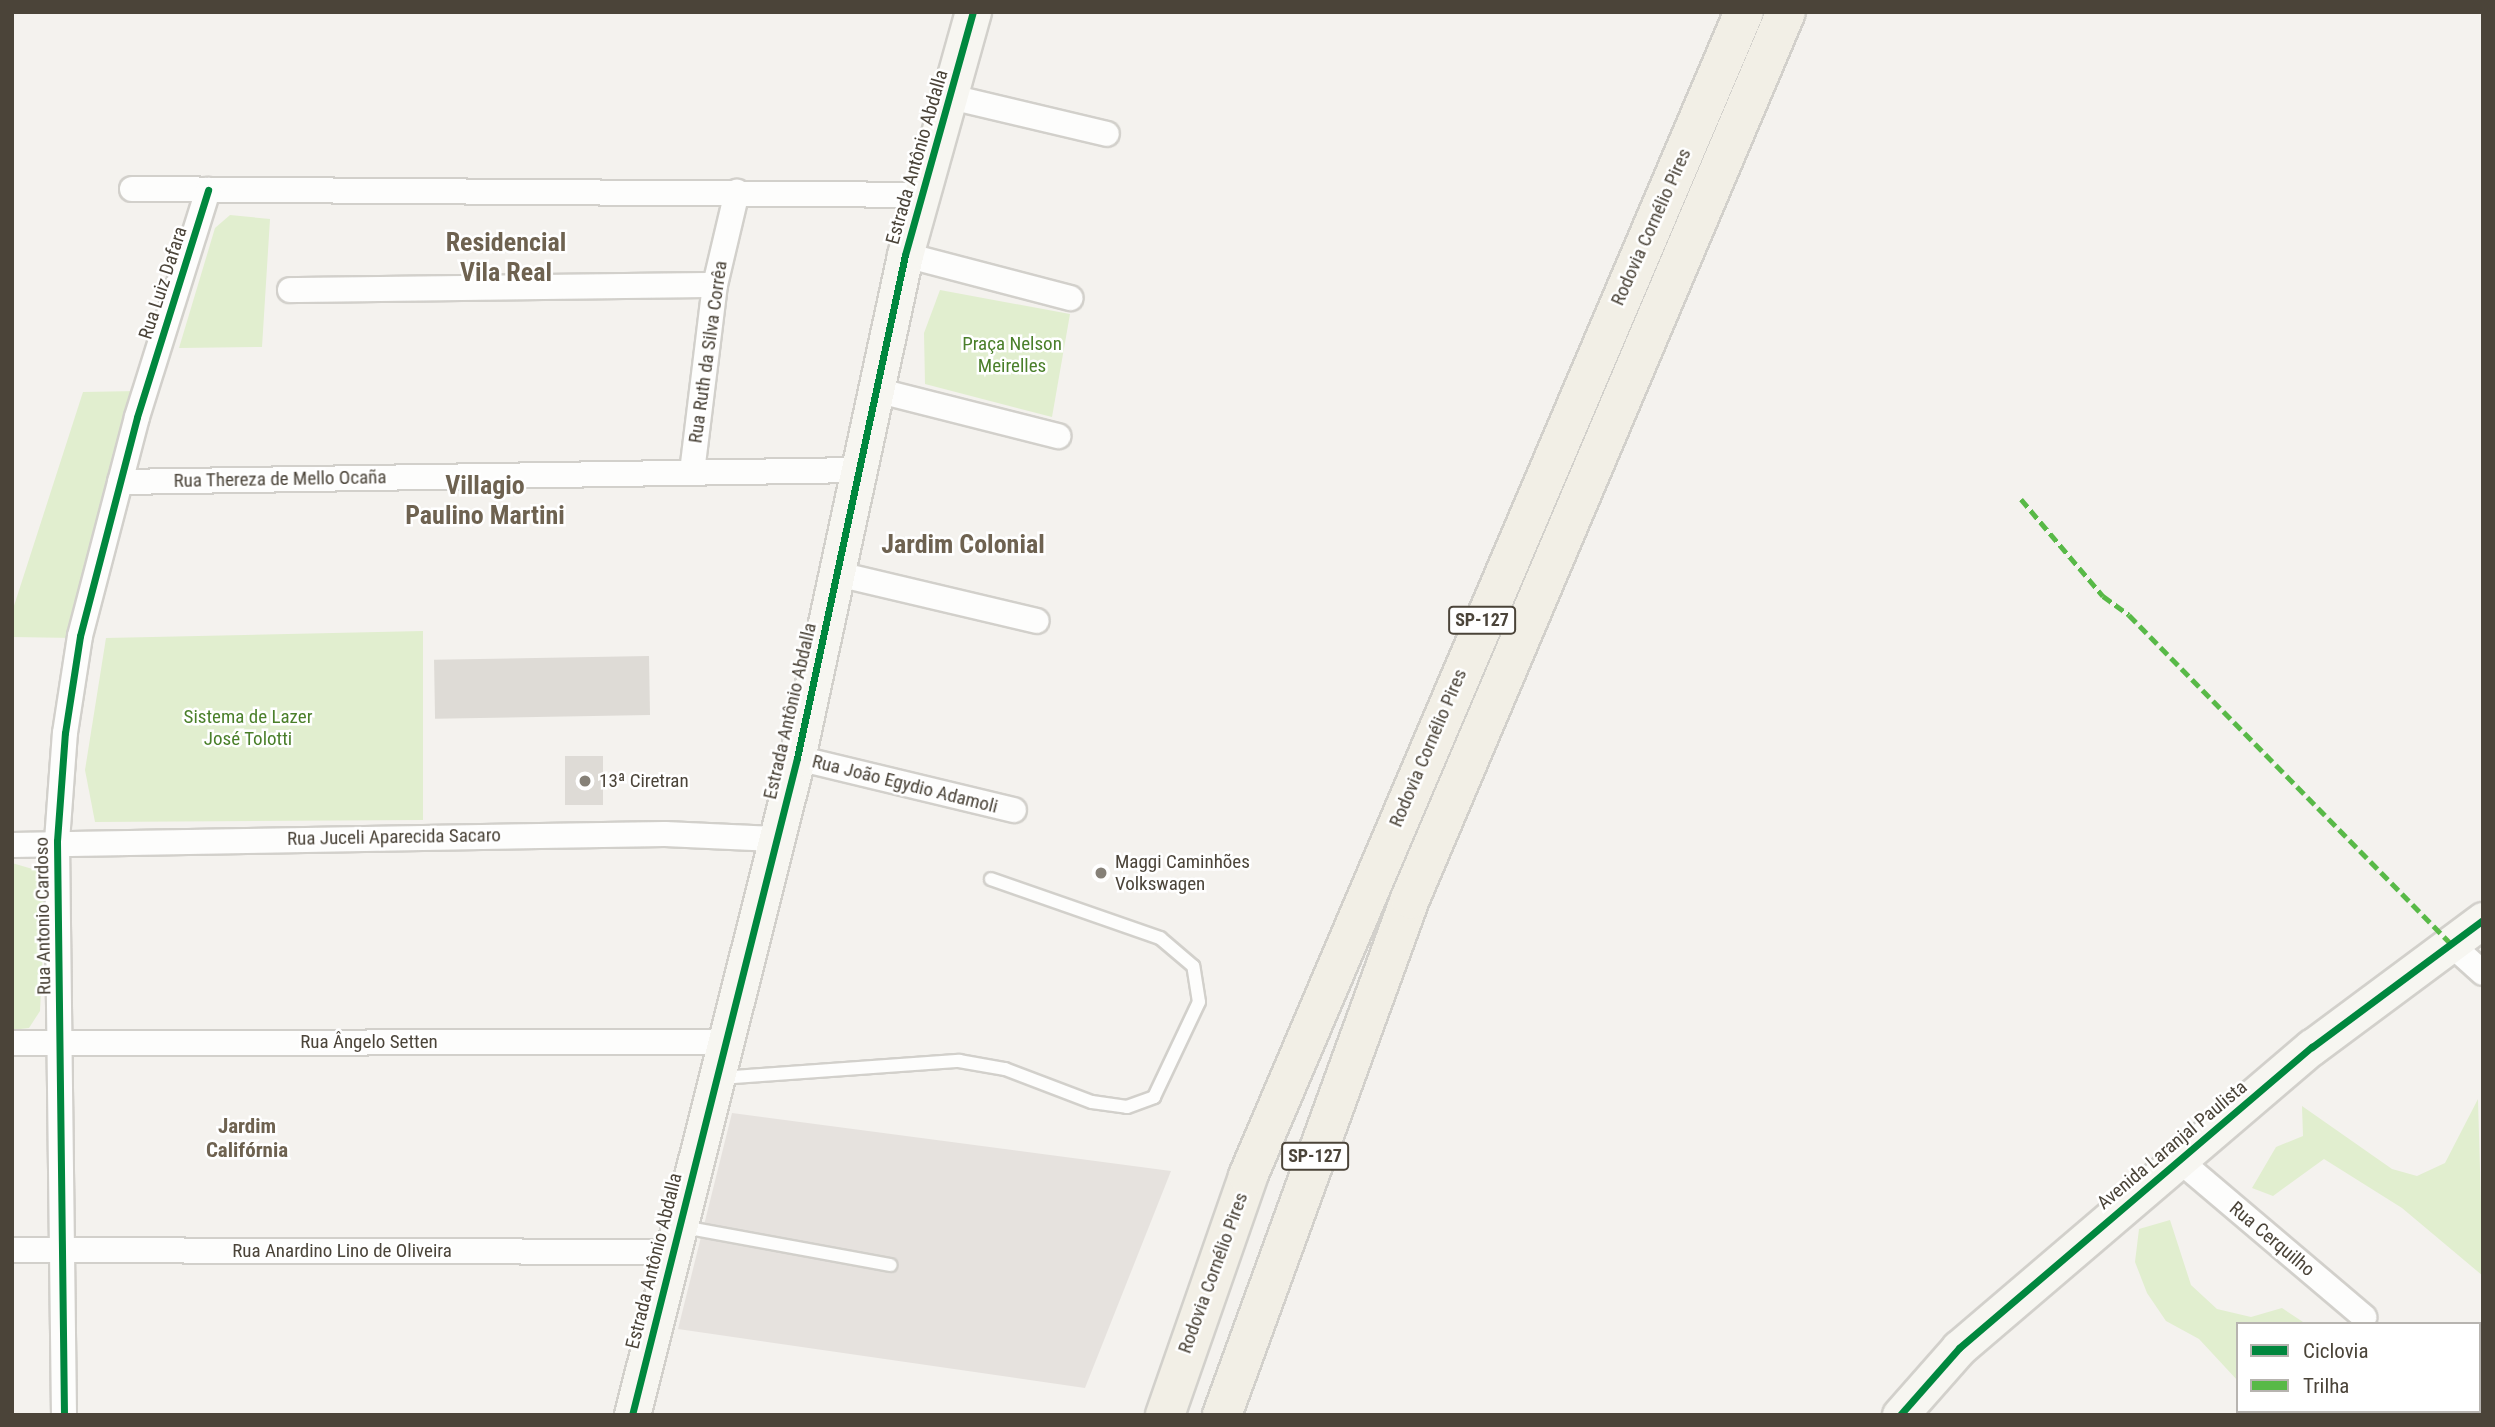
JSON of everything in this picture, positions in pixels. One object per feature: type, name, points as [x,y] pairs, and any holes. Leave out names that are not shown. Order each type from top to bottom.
[{"type":"main road","name":"Rodovia Cornélio Pires","points":[[1165,1415],[1248,1176],[1744,12]]},
{"type":"main road","name":"Rodovia Cornélio Pires","points":[[1222,1415],[1410,899],[1786,12]]},
{"type":"street","name":"Estrada Antônio Abdalla","points":[[632,1415],[797,758],[880,391],[905,255],[973,12]]},
{"type":"street","points":[[951,97],[1107,134]]},
{"type":"street","points":[[132,189],[923,195]]},
{"type":"street","name":"Rua Luiz Dafara","points":[[147,385],[208,190]]},
{"type":"street","name":"Rua Ruth da Silva Corrêa","points":[[692,472],[715,285],[737,192]]},
{"type":"street","points":[[905,255],[1070,298]]},
{"type":"street","points":[[290,290],[715,285]]},
{"type":"street","name":"Rua Antonio Cardoso","points":[[64,1415],[57,841],[80,636],[147,385]]},
{"type":"street","points":[[880,391],[1058,436]]},
{"type":"street","name":"Rua Thereza de Mello Ocaña","points":[[120,482],[860,470]]},
{"type":"street","points":[[838,574],[1037,621]]},
{"type":"street","name":"Rua João Egydio Adamoli","points":[[797,758],[1014,810]]},
{"type":"street","name":"Rua Juceli Aparecida Sacaro","points":[[12,845],[57,841],[665,834],[775,839]]},
{"type":"street","name":"Avenida Laranjal Paulista","points":[[1900,1415],[1959,1348],[2312,1046],[2454,946],[2483,920]]},
{"type":"street","points":[[2454,946],[2483,973]]},
{"type":"street","name":"Rua Ângelo Setten","points":[[12,1043],[725,1042]]},
{"type":"street","name":"Rua Cerquilho","points":[[2179,1160],[2364,1317]]},
{"type":"street","name":"Rua Anardino Lino de Oliveira","points":[[12,1250],[676,1239]]},
{"type":"lane","points":[[716,1078],[959,1061],[1005,1069],[1092,1102],[1127,1107],[1154,1097],[1199,1002],[1193,966],[1160,939],[991,879]]},
{"type":"lane","points":[[676,1239],[891,1265]]},
{"type":"shaded area","points":[[732,1113],[1171,1171],[1085,1388],[678,1329]]},
{"type":"green space","points":[[230,215],[270,219],[262,347],[179,348],[215,228]]},
{"type":"green space","name":"Praça Nelson Meirelles","points":[[940,290],[1070,314],[1052,417],[925,384],[924,333]]},
{"type":"green space","points":[[137,391],[74,638],[12,637],[12,612],[83,392]]},
{"type":"green space","name":"Sistema de Lazer José Tolotti","points":[[423,631],[423,820],[95,822],[85,770],[106,638]]},
{"type":"green space","points":[[12,863],[36,870],[46,890],[40,1011],[29,1028],[12,1030]]},
{"type":"green space","points":[[2478,1099],[2483,1276],[2402,1208],[2324,1159],[2273,1196],[2252,1188],[2276,1147],[2303,1136],[2302,1106],[2392,1169],[2417,1176],[2445,1163]]},
{"type":"green space","points":[[2170,1220],[2191,1285],[2217,1309],[2251,1317],[2282,1308],[2303,1322],[2236,1322],[2236,1379],[2199,1339],[2166,1321],[2147,1293],[2135,1262],[2139,1229]]},
{"type":"green space","points":[[2483,1343],[2483,1415],[2252,1415],[2481,1413]]},
{"type":"building","points":[[649,656],[650,715],[435,719],[434,660]]},
{"type":"building","name":"13ª Ciretran","points":[[565,756],[603,756],[603,805],[565,805]]},
{"type":"marked path","points":[[2021,499],[2103,596],[2129,615],[2453,946]]},
{"type":"cycle path","points":[[632,1415],[797,758],[905,255],[973,12]]},
{"type":"cycle path","points":[[64,1415],[57,841],[65,733],[80,636],[137,417],[208,190]]},
{"type":"cycle path","points":[[1900,1415],[1959,1348],[2312,1047],[2483,920]]},
{"type":"place","name":"13ª Ciretran","points":[[585,781]]},
{"type":"place","name":"Maggi Caminhões Volkswagen","points":[[1101,873]]},
{"type":"district","name":"Residencial Vila Real","points":[[506,258]]},
{"type":"district","name":"Villagio Paulino Martini","points":[[485,501]]},
{"type":"district","name":"Jardim Colonial","points":[[963,545]]},
{"type":"district","name":"Jardim Califórnia","points":[[247,1138]]}]
